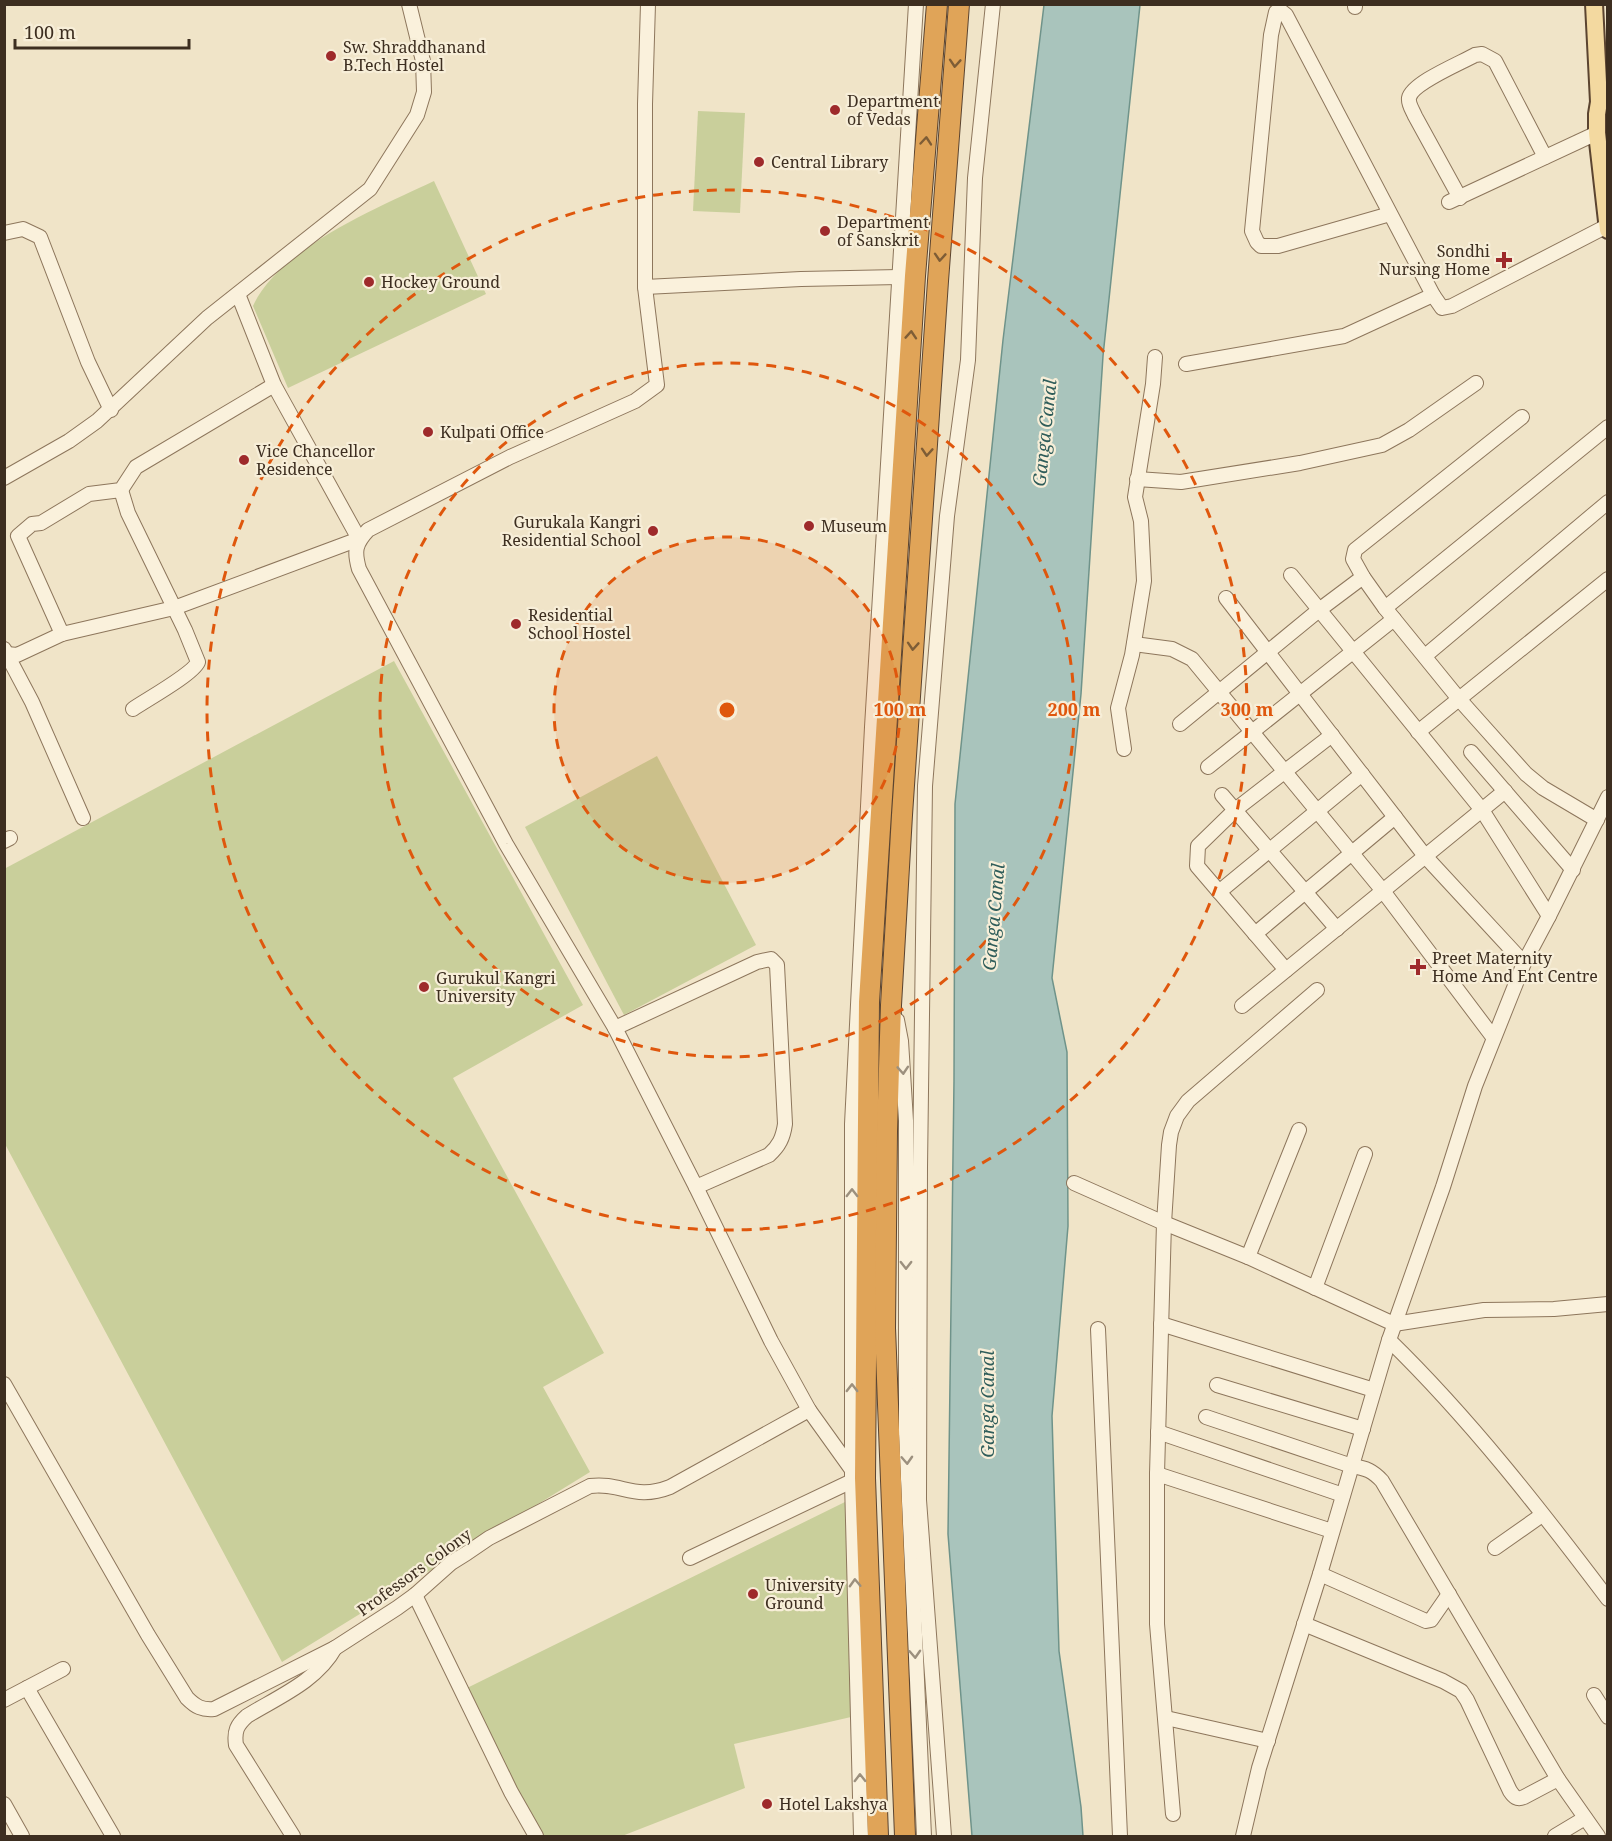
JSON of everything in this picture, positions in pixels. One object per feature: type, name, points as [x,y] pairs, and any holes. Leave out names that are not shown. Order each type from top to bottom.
[{"type":"highway","points":[[878,1836],[865,1478],[869,1002],[915,276],[937,4]]},
{"type":"highway","points":[[905,1836],[885,1328],[887,1132],[892,991],[938,281],[959,4]]},
{"type":"main road","points":[[1582,4],[1592,103],[1597,114]]},
{"type":"main road","points":[[1594,4],[1599,102],[1597,133],[1607,228]]},
{"type":"street","points":[[4,478],[69,441],[111,410],[207,318],[370,189],[412,124],[424,92],[423,61],[409,4]]},
{"type":"street","points":[[6,652],[17,655],[62,634],[174,608],[359,539],[368,530],[510,457],[635,400],[657,385],[645,287],[645,104],[648,4]]},
{"type":"street","points":[[861,1836],[852,1476],[852,1124],[872,727],[891,447],[916,4]]},
{"type":"street","points":[[944,1836],[919,1500],[925,786],[947,516],[968,360],[975,178],[993,4]]},
{"type":"street","points":[[1390,214],[1278,246],[1261,246],[1254,238],[1252,231],[1270,47],[1276,12],[1281,11],[1286,15],[1433,295],[1442,308],[1452,306],[1607,228]]},
{"type":"street","points":[[1545,158],[1495,61],[1482,54],[1475,55],[1421,84],[1413,90],[1409,97],[1409,104],[1454,200],[1545,158],[1597,133]]},
{"type":"street","points":[[6,230],[23,230],[40,237],[88,363],[111,410]]},
{"type":"street","points":[[645,287],[801,279],[899,277]]},
{"type":"street","points":[[238,294],[274,385],[359,539],[355,554],[359,569],[506,844],[615,1028],[771,1341],[809,1410],[852,1476]]},
{"type":"street","points":[[1186,364],[1344,336],[1433,295]]},
{"type":"street","points":[[1124,749],[1118,708],[1134,644],[1144,581],[1141,521],[1135,497],[1155,357]]},
{"type":"street","points":[[1137,479],[1181,482],[1300,463],[1383,445],[1409,430],[1476,383]]},
{"type":"street","points":[[62,634],[18,536],[32,524],[41,523],[89,494],[121,490],[136,467],[274,385]]},
{"type":"street","points":[[1522,417],[1355,550],[1353,559],[1363,578],[1389,614],[1459,699],[1526,774],[1543,788],[1597,820]]},
{"type":"street","points":[[1208,767],[1353,652],[1389,614],[1608,427]]},
{"type":"street","points":[[121,490],[129,513],[198,662],[196,666],[133,709]]},
{"type":"street","points":[[1425,656],[1608,502]]},
{"type":"street","points":[[1291,575],[1482,810],[1549,916]]},
{"type":"street","points":[[1180,724],[1319,610],[1363,578]]},
{"type":"street","points":[[1418,732],[1608,579]]},
{"type":"street","points":[[1226,598],[1425,856],[1524,963]]},
{"type":"street","points":[[1134,644],[1172,649],[1192,658],[1383,891],[1493,1037]]},
{"type":"street","points":[[6,652],[32,702],[83,818]]},
{"type":"street","points":[[1286,970],[1197,866],[1198,846],[1235,810],[1332,735]]},
{"type":"street","points":[[1471,752],[1573,870]]},
{"type":"street","points":[[1219,892],[1362,774]]},
{"type":"street","points":[[1242,1006],[1505,791]]},
{"type":"street","points":[[1222,795],[1336,929]]},
{"type":"street","points":[[1243,1836],[1259,1768],[1320,1574],[1394,1324],[1493,1037],[1524,963],[1608,797]]},
{"type":"street","points":[[1255,934],[1395,817]]},
{"type":"street","points":[[615,1028],[757,962],[766,959],[775,961],[785,1124],[783,1137],[769,1155],[696,1187]]},
{"type":"street","points":[[1173,1814],[1157,1624],[1157,1474],[1161,1324],[1164,1223],[1171,1132],[1177,1116],[1188,1101],[1317,990]]},
{"type":"street","points":[[892,991],[901,1041],[906,1121],[906,1434],[924,1836]]},
{"type":"street","points":[[1248,1257],[1299,1130]]},
{"type":"street","points":[[1315,1288],[1365,1154]]},
{"type":"street","points":[[1074,1183],[1248,1257],[1394,1324],[1457,1313],[1608,1305]]},
{"type":"street","points":[[1161,1324],[1374,1390]]},
{"type":"street","points":[[1098,1329],[1120,1836]]},
{"type":"street","points":[[1389,1340],[1454,1407],[1608,1599]]},
{"type":"street","points":[[4,1384],[148,1635],[187,1698],[195,1706],[204,1710],[214,1709],[335,1648]]},
{"type":"street","points":[[1217,1385],[1363,1429]]},
{"type":"street","name":"Professors Colony","points":[[293,1836],[236,1745],[235,1735],[238,1724],[247,1716],[315,1674],[335,1648],[416,1595],[452,1563],[474,1548],[584,1488],[602,1484],[639,1493],[659,1491],[809,1410]]},
{"type":"street","points":[[1206,1417],[1352,1466],[1367,1468],[1376,1473],[1558,1779],[1598,1836]]},
{"type":"street","points":[[1158,1432],[1343,1495]]},
{"type":"street","points":[[1157,1474],[1332,1531]]},
{"type":"street","points":[[690,1558],[852,1476]]},
{"type":"street","points":[[1496,1548],[1542,1515]]},
{"type":"street","points":[[1320,1574],[1426,1621],[1431,1620],[1449,1594]]},
{"type":"street","points":[[416,1595],[511,1792],[536,1836]]},
{"type":"street","points":[[1304,1624],[1453,1685],[1461,1691],[1515,1797],[1520,1799],[1558,1779]]},
{"type":"street","points":[[4,1700],[63,1669]]},
{"type":"street","points":[[27,1688],[113,1836]]},
{"type":"street","points":[[1594,1695],[1608,1717]]},
{"type":"street","points":[[1166,1718],[1268,1741]]},
{"type":"street","points":[[6,1811],[22,1836]]},
{"type":"street","points":[[1555,1836],[1585,1818]]},
{"type":"green space","points":[[698,111],[745,113],[740,213],[693,211]]},
{"type":"green space","points":[[434,181],[486,294],[288,388],[253,306],[266,285],[307,248],[359,217]]},
{"type":"green space","points":[[394,661],[583,1005],[453,1078],[604,1353],[543,1387],[590,1472],[282,1662],[5,1144],[4,869]]},
{"type":"green space","points":[[657,756],[756,945],[624,1015],[525,827]]},
{"type":"green space","name":"University Ground","points":[[847,1501],[851,1717],[734,1744],[745,1788],[622,1836],[538,1836],[467,1688]]},
{"type":"water","name":"Ganga Canal","points":[[1044,5],[1140,5],[1103,356],[1081,694],[1052,978],[1067,1052],[1068,1226],[1052,1416],[1059,1651],[1083,1836],[972,1836],[948,1534],[955,804],[1003,340]]},
{"type":"place","name":"Sw. Shraddhanand B.Tech Hostel","points":[[331,56]]},
{"type":"place","name":"Department of Vedas","points":[[835,110]]},
{"type":"place","name":"Central Library","points":[[759,162]]},
{"type":"place","name":"Department of Sanskrit","points":[[825,231]]},
{"type":"place","name":"Sondhi Nursing Home","points":[[1504,260]]},
{"type":"place","name":"Hockey Ground","points":[[369,282]]},
{"type":"place","name":"Kulpati Office","points":[[428,432]]},
{"type":"place","name":"Vice Chancellor Residence","points":[[244,460]]},
{"type":"place","name":"Museum","points":[[809,526]]},
{"type":"place","name":"Gurukala Kangri Residential School","points":[[653,531]]},
{"type":"place","name":"Residential School Hostel","points":[[516,624]]},
{"type":"place","name":"Preet Maternity Home And Ent Centre","points":[[1418,967]]},
{"type":"place","name":"Gurukul Kangri University","points":[[424,987]]},
{"type":"place","name":"University Ground","points":[[753,1594]]},
{"type":"place","name":"Hotel Lakshya","points":[[767,1804]]}]
